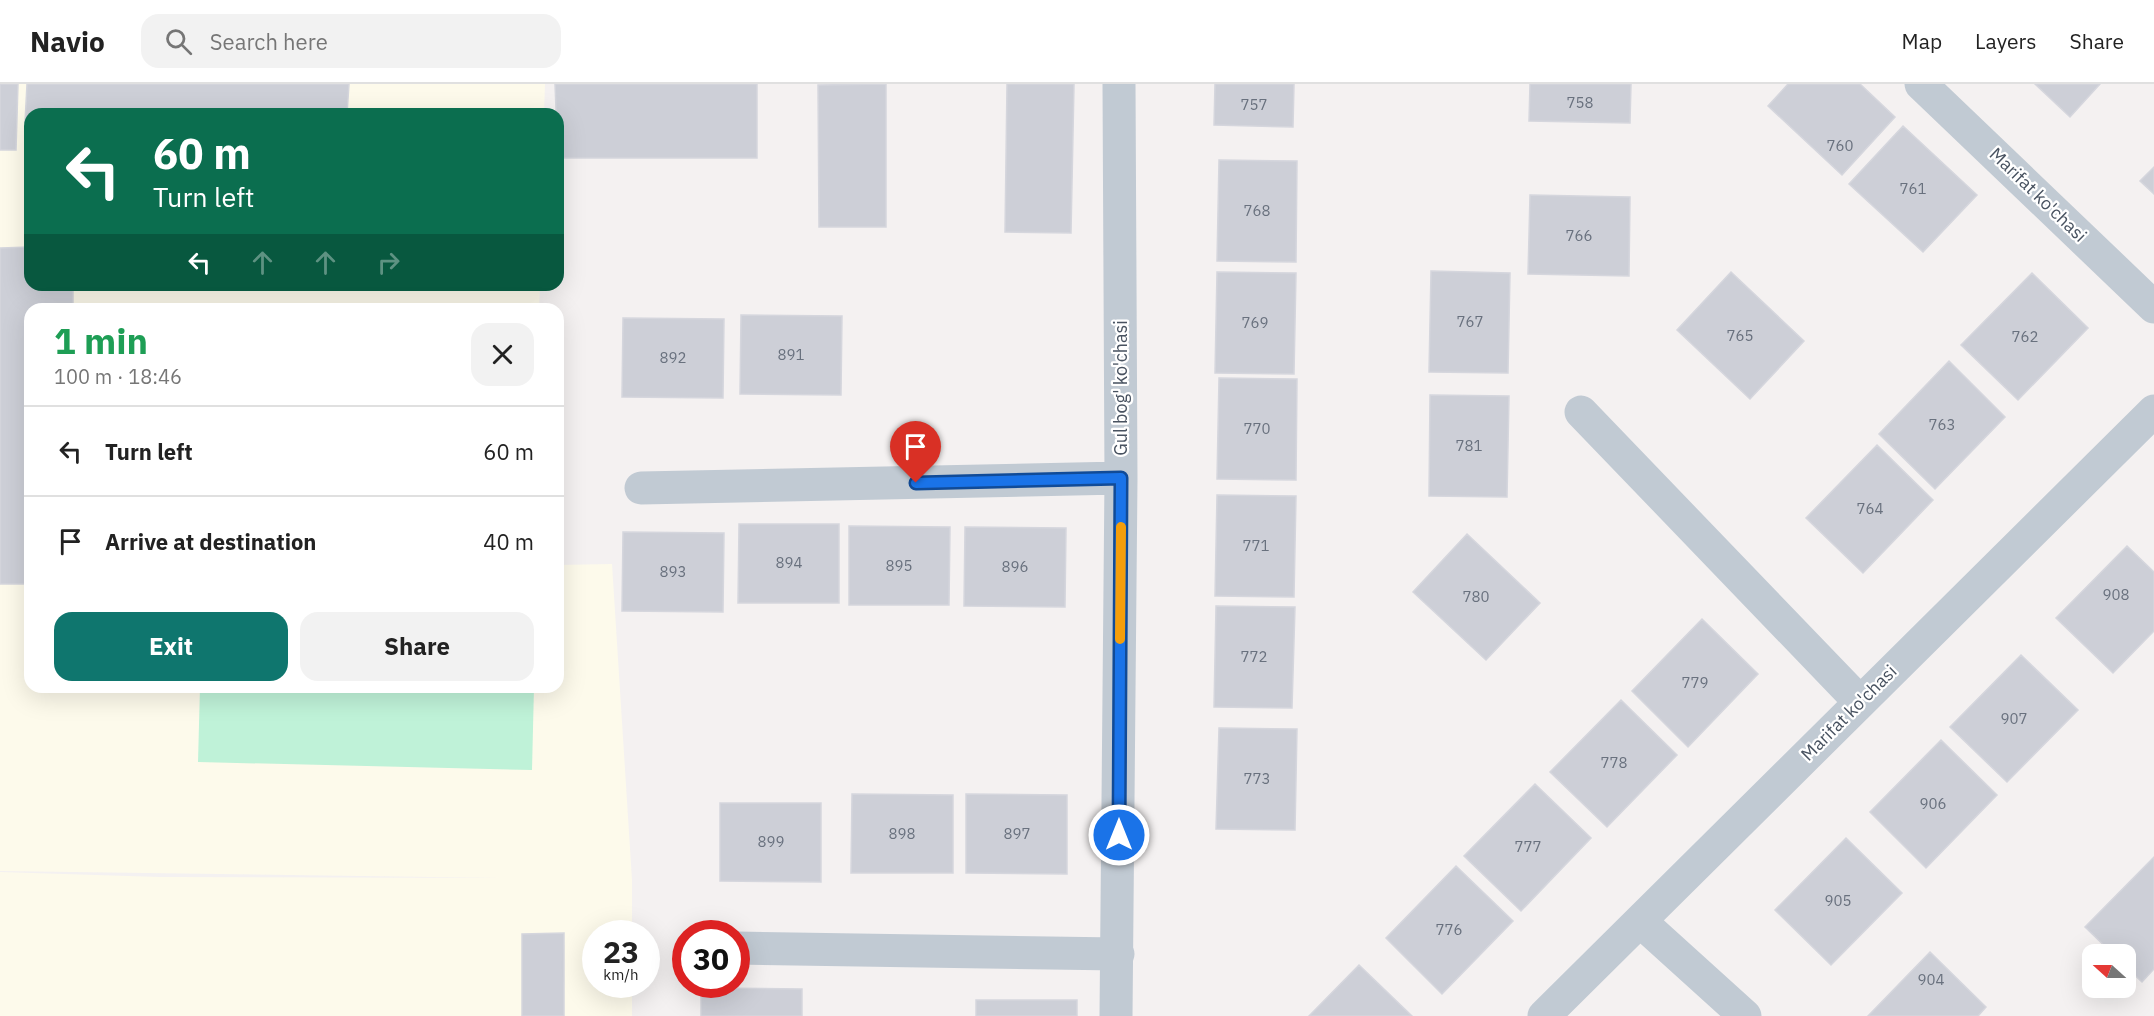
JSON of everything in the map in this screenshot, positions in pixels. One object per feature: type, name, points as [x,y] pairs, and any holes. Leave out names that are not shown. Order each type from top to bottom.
[{"type":"street","name":"Gul bog' ko'chasi","points":[[1116,1016],[1121,478],[1119,84]]},
{"type":"street","name":"Marifat ko'chasi","points":[[1921,84],[2154,307]]},
{"type":"street","name":"Marifat ko'chasi","points":[[1544,1016],[2154,411]]},
{"type":"street","points":[[1581,412],[1860,702]]},
{"type":"street","points":[[641,488],[1121,478]]},
{"type":"street","points":[[1640,921],[1745,1016]]},
{"type":"street","points":[[750,948],[1118,954]]},
{"type":"shaded area","points":[[0,84],[545,84],[544,108],[24,108],[24,291],[540,291],[539,303],[24,303],[24,693],[564,693],[564,565],[612,564],[632,880],[632,920],[582,920],[582,998],[632,998],[632,1016],[0,1016],[0,872],[160,877],[503,878],[0,871]]},
{"type":"green space","points":[[200,693],[534,693],[532,770],[198,762]]},
{"type":"building","points":[[0,84],[18,84],[16,150],[0,150]]},
{"type":"building","points":[[27,84],[349,84],[347,108],[26,108]]},
{"type":"building","points":[[555,84],[757,84],[757,158],[564,158],[564,108],[556,108]]},
{"type":"building","points":[[886,84],[886,227],[819,227],[818,85]]},
{"type":"building","points":[[1007,84],[1074,84],[1071,233],[1005,232]]},
{"type":"building","points":[[1215,84],[1294,84],[1293,127],[1214,125]]},
{"type":"building","points":[[1530,84],[1631,84],[1630,123],[1529,121]]},
{"type":"building","points":[[1788,84],[1860,84],[1895,117],[1842,175],[1768,106]]},
{"type":"building","points":[[2035,84],[2100,84],[2070,117]]},
{"type":"building","points":[[1903,126],[1977,195],[1923,252],[1849,184]]},
{"type":"building","points":[[1219,160],[1297,161],[1296,262],[1217,261]]},
{"type":"building","points":[[2154,167],[2154,194],[2140,181]]},
{"type":"building","points":[[1530,195],[1630,197],[1629,276],[1528,274]]},
{"type":"building","points":[[24,247],[24,291],[73,291],[73,303],[24,303],[24,584],[0,584],[0,248]]},
{"type":"building","points":[[1431,271],[1510,273],[1508,373],[1429,372]]},
{"type":"building","points":[[1217,272],[1296,273],[1294,374],[1215,373]]},
{"type":"building","points":[[1731,272],[1804,341],[1750,399],[1677,330]]},
{"type":"building","points":[[2032,273],[2088,328],[2018,400],[1961,345]]},
{"type":"building","points":[[741,315],[842,316],[841,395],[740,394]]},
{"type":"building","points":[[623,318],[724,319],[723,398],[622,397]]},
{"type":"building","points":[[1949,361],[2005,417],[1935,489],[1879,434]]},
{"type":"building","points":[[1219,378],[1297,379],[1296,480],[1217,479]]},
{"type":"building","points":[[1430,395],[1509,396],[1507,497],[1429,496]]},
{"type":"building","points":[[1877,445],[1933,500],[1863,573],[1806,518]]},
{"type":"building","points":[[1217,495],[1296,496],[1294,597],[1215,596]]},
{"type":"building","points":[[739,524],[839,524],[839,603],[738,603]]},
{"type":"building","points":[[849,526],[950,527],[949,605],[849,605]]},
{"type":"building","points":[[965,527],[1066,528],[1065,607],[964,606]]},
{"type":"building","points":[[623,532],[724,533],[723,612],[622,611]]},
{"type":"building","points":[[1467,534],[1540,603],[1486,660],[1413,592]]},
{"type":"building","points":[[2127,546],[2154,572],[2154,631],[2113,673],[2056,618]]},
{"type":"building","points":[[1216,606],[1295,607],[1292,708],[1214,707]]},
{"type":"building","points":[[1702,619],[1758,674],[1688,747],[1632,691]]},
{"type":"building","points":[[2021,655],[2078,710],[2007,782],[1950,727]]},
{"type":"building","points":[[1621,700],[1677,755],[1607,827],[1550,772]]},
{"type":"building","points":[[1219,728],[1297,729],[1295,830],[1216,829]]},
{"type":"building","points":[[1941,740],[1997,795],[1926,868],[1870,812]]},
{"type":"building","points":[[1535,784],[1591,838],[1521,911],[1464,856]]},
{"type":"building","points":[[852,794],[953,795],[953,873],[851,873]]},
{"type":"building","points":[[966,794],[1067,795],[1067,874],[966,873]]},
{"type":"building","points":[[720,803],[821,803],[821,882],[720,881]]},
{"type":"building","points":[[1846,838],[1902,893],[1831,965],[1775,910]]},
{"type":"building","points":[[2154,857],[2154,969],[2142,982],[2136,976],[2136,944],[2103,944],[2085,927]]},
{"type":"building","points":[[1456,866],[1513,921],[1442,994],[1386,938]]},
{"type":"building","points":[[564,933],[564,1016],[522,1016],[522,934]]},
{"type":"building","points":[[1930,952],[1986,1007],[1978,1016],[1868,1016]]},
{"type":"building","points":[[1359,965],[1412,1016],[1309,1016]]},
{"type":"building","points":[[750,988],[802,989],[802,1016],[701,1016],[701,998],[750,998]]},
{"type":"building","points":[[976,1000],[1077,1000],[1077,1016],[976,1016]]},
{"type":"slow traffic","points":[[1120,639],[1121,527]]},
{"type":"route","points":[[916,483],[1121,478],[1119,835]]}]
